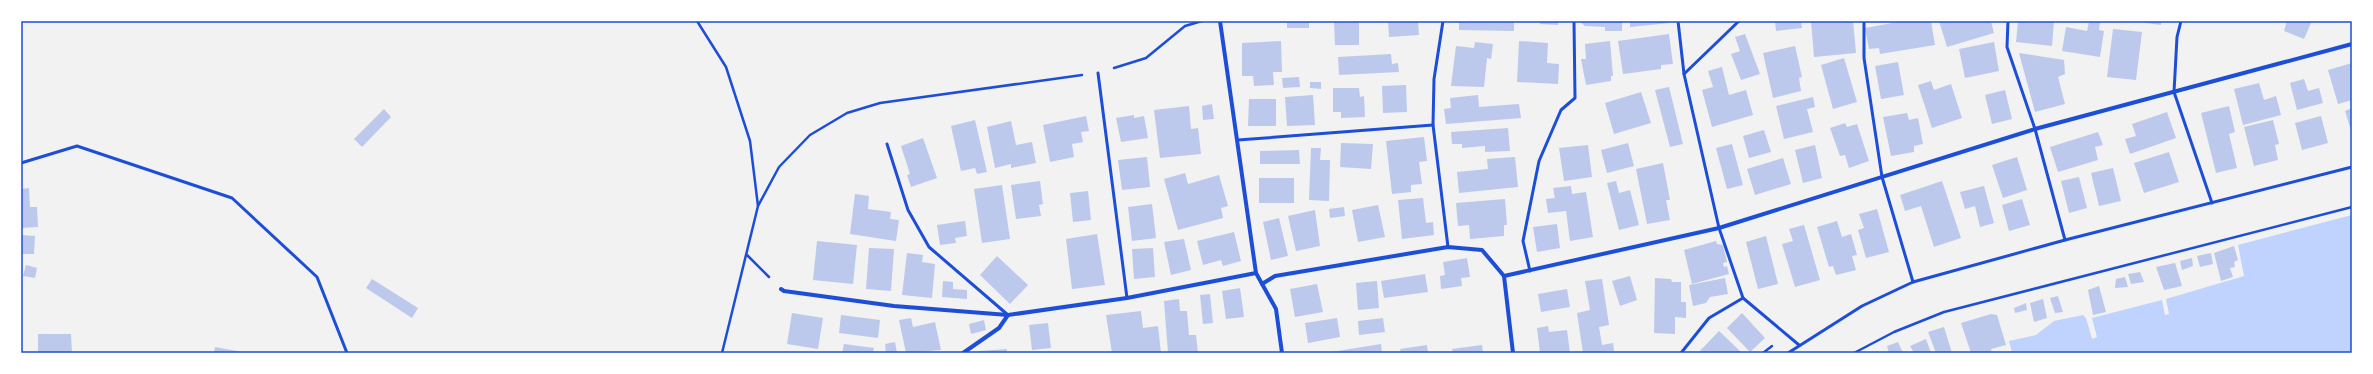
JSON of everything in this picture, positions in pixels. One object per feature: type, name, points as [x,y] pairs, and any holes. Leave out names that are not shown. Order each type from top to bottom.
[{"type":"street","points":[[1220,21],[1256,273],[1276,309],[1282,353]]},
{"type":"street","points":[[1504,276],[1719,228],[2035,129],[2352,44]]},
{"type":"street","points":[[1262,284],[1275,276],[1448,247],[1482,250],[1504,276],[1513,353]]},
{"type":"street","points":[[780,289],[784,291],[894,306],[1008,315],[1127,298],[1256,273]]},
{"type":"street","points":[[963,353],[999,328],[1008,315]]},
{"type":"lane","points":[[1443,21],[1434,79],[1433,125],[1448,247]]},
{"type":"lane","points":[[1530,271],[1523,241],[1539,161],[1562,110],[1575,98],[1574,21]]},
{"type":"lane","points":[[1678,21],[1684,74],[1719,228],[1743,298],[1799,345]]},
{"type":"lane","points":[[1684,74],[1739,21]]},
{"type":"lane","points":[[1864,21],[1864,58],[1882,177],[1913,282]]},
{"type":"lane","points":[[2008,21],[2007,47],[2035,129],[2065,240]]},
{"type":"lane","points":[[2180,21],[2177,36],[2174,92],[2212,203]]},
{"type":"lane","points":[[1098,73],[1127,298]]},
{"type":"lane","points":[[1238,140],[1433,125]]},
{"type":"lane","points":[[887,144],[908,210],[929,247],[1008,315]]},
{"type":"lane","points":[[21,163],[77,146],[232,198],[317,277],[348,353]]},
{"type":"lane","points":[[1788,353],[1862,306],[1913,282],[2065,240],[2352,167]]},
{"type":"lane","points":[[1681,353],[1709,318],[1743,298]]},
{"type":"path","points":[[697,21],[726,67],[750,140],[758,206]]},
{"type":"path","points":[[722,353],[758,206],[779,167],[810,135],[847,113],[880,103],[1098,73],[1146,58],[1185,26],[1202,21]]},
{"type":"path","points":[[1854,353],[1894,332],[1944,312],[2352,207]]},
{"type":"path","points":[[747,255],[780,289]]},
{"type":"water","points":[[2352,215],[2352,353],[2012,353],[2009,341],[2036,335],[2054,321],[2083,315],[2086,318],[2092,339],[2097,337],[2092,318],[2162,300],[2165,315],[2169,314],[2166,299],[2244,276],[2238,245]]},
{"type":"building","points":[[1287,21],[1309,21],[1309,28],[1287,28]]},
{"type":"building","points":[[1334,21],[1359,21],[1359,45],[1335,45]]},
{"type":"building","points":[[1388,21],[1418,21],[1419,35],[1389,37]]},
{"type":"building","points":[[1459,21],[1514,21],[1514,31],[1459,30]]},
{"type":"building","points":[[1540,21],[1558,21],[1558,25],[1540,24]]},
{"type":"building","points":[[1579,21],[1622,21],[1622,31],[1605,31],[1605,27],[1585,26]]},
{"type":"building","points":[[1630,21],[1669,21],[1669,23],[1630,27]]},
{"type":"building","points":[[1775,21],[1801,21],[1802,28],[1776,31]]},
{"type":"building","points":[[1811,21],[1853,21],[1856,53],[1814,57]]},
{"type":"building","points":[[1903,21],[1931,21],[1935,45],[1880,54],[1879,48],[1869,49],[1865,28]]},
{"type":"building","points":[[1939,21],[1991,21],[1994,33],[1947,47]]},
{"type":"building","points":[[2018,21],[2054,21],[2052,46],[2016,42]]},
{"type":"building","points":[[2089,21],[2100,22],[2099,30],[2104,31],[2100,57],[2062,51],[2066,27],[2087,31]]},
{"type":"building","points":[[2132,21],[2161,21],[2161,25]]},
{"type":"building","points":[[2287,21],[2306,21],[2311,23],[2304,39],[2284,31]]},
{"type":"building","points":[[2113,29],[2142,32],[2136,80],[2107,77]]},
{"type":"building","points":[[1669,34],[1673,64],[1661,65],[1661,69],[1623,74],[1618,41]]},
{"type":"building","points":[[1745,34],[1760,74],[1741,80],[1731,54],[1740,51],[1735,37]]},
{"type":"building","points":[[1281,41],[1282,72],[1273,72],[1274,85],[1254,86],[1253,76],[1242,76],[1242,43]]},
{"type":"building","points":[[1519,41],[1548,43],[1547,63],[1559,64],[1558,84],[1517,82]]},
{"type":"building","points":[[1610,41],[1613,76],[1611,76],[1611,81],[1586,85],[1581,59],[1586,59],[1585,44]]},
{"type":"building","points":[[1475,42],[1493,44],[1491,59],[1487,58],[1484,87],[1451,86],[1456,46],[1474,48]]},
{"type":"building","points":[[1994,42],[1999,71],[1965,78],[1959,49]]},
{"type":"building","points":[[1795,46],[1802,77],[1799,78],[1801,91],[1773,98],[1763,53]]},
{"type":"building","points":[[2019,53],[2064,60],[2065,74],[2058,77],[2065,104],[2035,112]]},
{"type":"building","points":[[1391,54],[1392,64],[1398,63],[1399,72],[1339,75],[1338,57]]},
{"type":"building","points":[[1844,58],[1857,102],[1833,109],[1821,65]]},
{"type":"building","points":[[1898,62],[1904,95],[1881,99],[1875,66]]},
{"type":"building","points":[[2352,63],[2352,100],[2338,104],[2328,70]]},
{"type":"building","points":[[1722,67],[1729,95],[1746,90],[1753,115],[1712,127],[1702,90],[1713,87],[1708,71]]},
{"type":"building","points":[[1299,77],[1300,87],[1283,88],[1282,78]]},
{"type":"building","points":[[2304,79],[2308,91],[2319,88],[2323,103],[2297,110],[2290,83]]},
{"type":"building","points":[[1931,81],[1934,90],[1951,84],[1962,118],[1932,128],[1918,85]]},
{"type":"building","points":[[1310,82],[1321,82],[1321,89],[1310,88]]},
{"type":"building","points":[[2259,83],[2264,100],[2276,96],[2281,115],[2243,125],[2234,89]]},
{"type":"building","points":[[1406,85],[1407,112],[1383,113],[1382,86]]},
{"type":"building","points":[[1669,87],[1683,144],[1670,147],[1655,90]]},
{"type":"building","points":[[1333,88],[1359,88],[1360,97],[1364,96],[1365,117],[1341,118],[1341,112],[1333,112]]},
{"type":"building","points":[[2005,90],[2012,119],[1992,124],[1985,95]]},
{"type":"building","points":[[1641,92],[1651,123],[1614,134],[1605,103]]},
{"type":"building","points":[[1313,95],[1315,125],[1287,126],[1285,97]]},
{"type":"building","points":[[1478,95],[1479,107],[1519,104],[1521,118],[1446,124],[1444,109],[1451,108],[1450,98]]},
{"type":"building","points":[[1813,97],[1815,107],[1807,109],[1813,132],[1784,139],[1776,106]]},
{"type":"building","points":[[1249,99],[1276,99],[1276,126],[1248,126]]},
{"type":"building","points":[[1212,104],[1214,119],[1203,120],[1202,106]]},
{"type":"building","points":[[1189,106],[1191,129],[1198,128],[1201,154],[1160,158],[1154,110]]},
{"type":"building","points":[[2229,106],[2235,132],[2229,134],[2237,168],[2216,173],[2201,113]]},
{"type":"building","points":[[2352,108],[2352,134],[2345,111]]},
{"type":"building","points":[[384,109],[391,117],[362,147],[354,139]]},
{"type":"building","points":[[2167,112],[2176,138],[2130,154],[2125,139],[2136,136],[2132,124]]},
{"type":"building","points":[[1907,113],[1909,120],[1918,118],[1923,144],[1914,146],[1914,152],[1891,156],[1883,117]]},
{"type":"building","points":[[1134,115],[1134,118],[1144,116],[1148,138],[1121,142],[1116,118]]},
{"type":"building","points":[[1086,116],[1089,131],[1081,132],[1083,142],[1072,144],[1074,157],[1050,162],[1043,125]]},
{"type":"building","points":[[2321,116],[2328,143],[2302,150],[2295,123]]},
{"type":"building","points":[[975,120],[987,172],[977,174],[975,168],[961,171],[951,126]]},
{"type":"building","points":[[2273,120],[2279,144],[2275,145],[2278,160],[2254,166],[2244,127]]},
{"type":"building","points":[[1011,121],[1016,145],[1032,142],[1036,163],[1011,168],[1011,164],[995,168],[987,127]]},
{"type":"building","points":[[1845,123],[1847,127],[1857,124],[1869,161],[1849,168],[1845,155],[1840,156],[1830,128]]},
{"type":"building","points":[[1508,128],[1510,151],[1485,152],[1485,146],[1462,148],[1462,144],[1452,144],[1451,132]]},
{"type":"building","points":[[1764,130],[1771,152],[1749,158],[1743,136]]},
{"type":"building","points":[[2098,132],[2103,145],[2095,147],[2098,160],[2058,172],[2050,147]]},
{"type":"building","points":[[1424,137],[1427,161],[1419,162],[1422,184],[1411,185],[1411,192],[1392,194],[1386,141]]},
{"type":"building","points":[[923,138],[937,178],[911,187],[907,175],[910,174],[901,146]]},
{"type":"building","points":[[1341,143],[1373,144],[1371,169],[1340,167]]},
{"type":"building","points":[[1628,143],[1634,166],[1607,173],[1601,150]]},
{"type":"building","points":[[1732,144],[1743,185],[1727,189],[1716,148]]},
{"type":"building","points":[[1588,145],[1592,177],[1564,181],[1559,148]]},
{"type":"building","points":[[1815,145],[1822,178],[1803,183],[1795,150]]},
{"type":"building","points":[[1311,148],[1321,148],[1320,160],[1330,160],[1329,201],[1309,200]]},
{"type":"building","points":[[1299,150],[1300,164],[1260,164],[1260,151]]},
{"type":"building","points":[[2169,152],[2179,182],[2144,193],[2134,163]]},
{"type":"building","points":[[1147,157],[1150,187],[1122,190],[1118,160]]},
{"type":"building","points":[[1515,157],[1518,187],[1459,193],[1457,172],[1488,169],[1487,159]]},
{"type":"building","points":[[2017,157],[2027,190],[2003,198],[1992,165]]},
{"type":"building","points":[[1783,158],[1791,184],[1755,195],[1747,169]]},
{"type":"building","points":[[1663,163],[1670,200],[1666,200],[1670,220],[1647,224],[1636,169]]},
{"type":"building","points":[[2113,168],[2121,201],[2099,206],[2091,173]]},
{"type":"building","points":[[1185,173],[1188,184],[1219,175],[1228,206],[1221,208],[1223,218],[1178,230],[1164,179]]},
{"type":"building","points":[[2079,177],[2087,208],[2069,213],[2061,181]]},
{"type":"building","points":[[1259,178],[1294,178],[1294,203],[1259,203]]},
{"type":"building","points":[[1040,181],[1043,204],[1039,205],[1041,216],[1016,219],[1011,185]]},
{"type":"building","points":[[1616,181],[1619,193],[1630,190],[1639,225],[1619,230],[1607,183]]},
{"type":"building","points":[[1942,181],[1961,238],[1934,247],[1921,206],[1905,211],[1900,195]]},
{"type":"building","points":[[1002,185],[1010,239],[982,243],[974,189]]},
{"type":"building","points":[[1571,186],[1572,194],[1586,192],[1593,237],[1570,241],[1566,211],[1548,213],[1546,199],[1555,198],[1553,188]]},
{"type":"building","points":[[1984,186],[1994,223],[1980,227],[1975,206],[1965,209],[1960,192]]},
{"type":"building","points":[[29,188],[30,207],[37,207],[38,227],[21,228],[21,189]]},
{"type":"building","points":[[1088,191],[1091,220],[1073,222],[1070,193]]},
{"type":"building","points":[[855,194],[869,196],[868,209],[891,212],[890,219],[899,220],[896,241],[850,234]]},
{"type":"building","points":[[1423,198],[1426,223],[1433,222],[1434,235],[1402,239],[1398,200]]},
{"type":"building","points":[[1505,199],[1507,225],[1504,225],[1504,236],[1470,239],[1469,225],[1458,226],[1456,203]]},
{"type":"building","points":[[2022,199],[2030,225],[2009,231],[2002,205]]},
{"type":"building","points":[[1152,204],[1156,238],[1132,241],[1128,207]]},
{"type":"building","points":[[1378,205],[1385,237],[1358,242],[1352,210]]},
{"type":"building","points":[[1344,207],[1345,216],[1330,218],[1329,209]]},
{"type":"building","points":[[1877,209],[1889,252],[1866,258],[1858,230],[1864,228],[1859,214]]},
{"type":"building","points":[[1315,210],[1320,246],[1296,251],[1288,216]]},
{"type":"building","points":[[1279,218],[1288,256],[1271,260],[1263,222]]},
{"type":"building","points":[[965,221],[967,236],[955,238],[956,243],[940,245],[937,225]]},
{"type":"building","points":[[1837,221],[1842,237],[1851,234],[1857,255],[1852,256],[1856,270],[1836,275],[1833,266],[1829,267],[1817,227]]},
{"type":"building","points":[[1557,224],[1560,248],[1537,252],[1533,227]]},
{"type":"building","points":[[1804,225],[1820,280],[1795,287],[1782,244],[1793,241],[1789,229]]},
{"type":"building","points":[[1234,232],[1241,261],[1223,266],[1221,260],[1203,265],[1197,241]]},
{"type":"building","points":[[1097,234],[1105,285],[1072,289],[1066,239]]},
{"type":"building","points":[[21,235],[35,236],[34,254],[21,254]]},
{"type":"building","points":[[1766,236],[1778,284],[1758,289],[1746,242]]},
{"type":"building","points":[[1184,239],[1191,270],[1171,275],[1164,242]]},
{"type":"building","points":[[817,241],[857,245],[853,284],[813,280]]},
{"type":"building","points":[[1716,241],[1717,244],[1723,245],[1727,262],[1723,263],[1724,267],[1727,266],[1729,274],[1692,284],[1684,250]]},
{"type":"building","points":[[2234,246],[2238,260],[2234,262],[2235,267],[2230,268],[2233,277],[2221,281],[2214,253]]},
{"type":"building","points":[[869,248],[894,249],[891,291],[866,289]]},
{"type":"building","points":[[1153,248],[1155,277],[1134,279],[1132,249]]},
{"type":"building","points":[[907,253],[923,255],[922,262],[935,264],[932,298],[902,295]]},
{"type":"building","points":[[2211,253],[2213,264],[2200,267],[2197,256]]},
{"type":"building","points":[[997,256],[1028,285],[1010,304],[980,275]]},
{"type":"building","points":[[1467,258],[1470,277],[1461,278],[1462,286],[1441,289],[1440,276],[1445,275],[1443,262]]},
{"type":"building","points":[[2192,258],[2193,266],[2182,270],[2180,261]]},
{"type":"building","points":[[2175,263],[2182,286],[2164,290],[2156,267]]},
{"type":"building","points":[[26,265],[37,268],[35,278],[23,276]]},
{"type":"building","points":[[2140,272],[2144,282],[2131,284],[2128,274]]},
{"type":"building","points":[[1425,274],[1428,292],[1384,298],[1381,281]]},
{"type":"building","points":[[1630,276],[1637,300],[1620,306],[1612,281]]},
{"type":"building","points":[[2125,277],[2128,287],[2115,288],[2116,279]]},
{"type":"building","points":[[1655,278],[1671,279],[1672,282],[1681,282],[1681,302],[1686,302],[1686,318],[1675,317],[1675,334],[1654,333]]},
{"type":"building","points":[[1725,278],[1728,294],[1710,297],[1706,303],[1693,306],[1689,285]]},
{"type":"building","points":[[372,279],[418,308],[412,318],[366,288]]},
{"type":"building","points":[[1602,279],[1609,325],[1599,327],[1602,345],[1613,343],[1614,351],[1583,353],[1577,313],[1590,310],[1585,281]]},
{"type":"building","points":[[943,281],[953,282],[953,289],[967,290],[967,299],[942,297]]},
{"type":"building","points":[[1377,281],[1379,308],[1358,310],[1356,283]]},
{"type":"building","points":[[1317,284],[1323,312],[1295,317],[1290,289]]},
{"type":"building","points":[[2099,286],[2106,312],[2093,315],[2088,290]]},
{"type":"building","points":[[1240,288],[1244,317],[1226,319],[1222,291]]},
{"type":"building","points":[[1567,289],[1570,307],[1541,312],[1538,294]]},
{"type":"building","points":[[1210,294],[1213,323],[1203,324],[1200,295]]},
{"type":"building","points":[[2058,296],[2063,312],[2055,313],[2050,298]]},
{"type":"building","points":[[1179,299],[1180,311],[1187,311],[1189,335],[1196,335],[1198,353],[1168,353],[1164,301]]},
{"type":"building","points":[[2043,299],[2047,318],[2034,322],[2030,303]]},
{"type":"building","points":[[2026,303],[2027,310],[2015,313],[2014,308]]},
{"type":"building","points":[[1141,311],[1143,328],[1158,326],[1161,353],[1112,353],[1106,315]]},
{"type":"building","points":[[792,313],[823,318],[818,349],[787,344]]},
{"type":"building","points":[[1742,313],[1765,338],[1750,352],[1727,328]]},
{"type":"building","points":[[1991,314],[1997,315],[2006,345],[1991,349],[1992,353],[1971,353],[1961,323]]},
{"type":"building","points":[[841,315],[880,320],[878,338],[839,333]]},
{"type":"building","points":[[911,318],[913,327],[935,322],[941,350],[906,353],[899,320]]},
{"type":"building","points":[[1337,318],[1340,337],[1308,343],[1305,323]]},
{"type":"building","points":[[1383,318],[1385,332],[1359,335],[1358,321]]},
{"type":"building","points":[[984,320],[986,330],[971,334],[969,324]]},
{"type":"building","points":[[1048,323],[1051,348],[1032,350],[1029,325]]},
{"type":"building","points":[[1548,326],[1549,332],[1567,330],[1570,353],[1540,353],[1537,328]]},
{"type":"building","points":[[1944,327],[1952,353],[1936,353],[1928,332]]},
{"type":"building","points":[[1719,331],[1741,352],[1698,353]]},
{"type":"building","points":[[38,334],[71,334],[72,353],[38,353]]},
{"type":"building","points":[[1926,339],[1931,353],[1914,353],[1910,346]]},
{"type":"building","points":[[895,342],[897,353],[886,353],[885,344]]},
{"type":"building","points":[[1898,342],[1903,353],[1889,353],[1887,346]]},
{"type":"building","points":[[844,344],[874,348],[873,353],[842,353]]},
{"type":"building","points":[[1381,344],[1382,353],[1331,353],[1331,352]]},
{"type":"building","points":[[1427,345],[1428,353],[1401,353],[1400,349]]},
{"type":"building","points":[[1482,345],[1483,353],[1453,353],[1452,349]]},
{"type":"building","points":[[215,347],[243,352],[243,353],[214,353]]},
{"type":"building","points":[[1007,349],[1007,353],[979,353],[979,351]]}]
